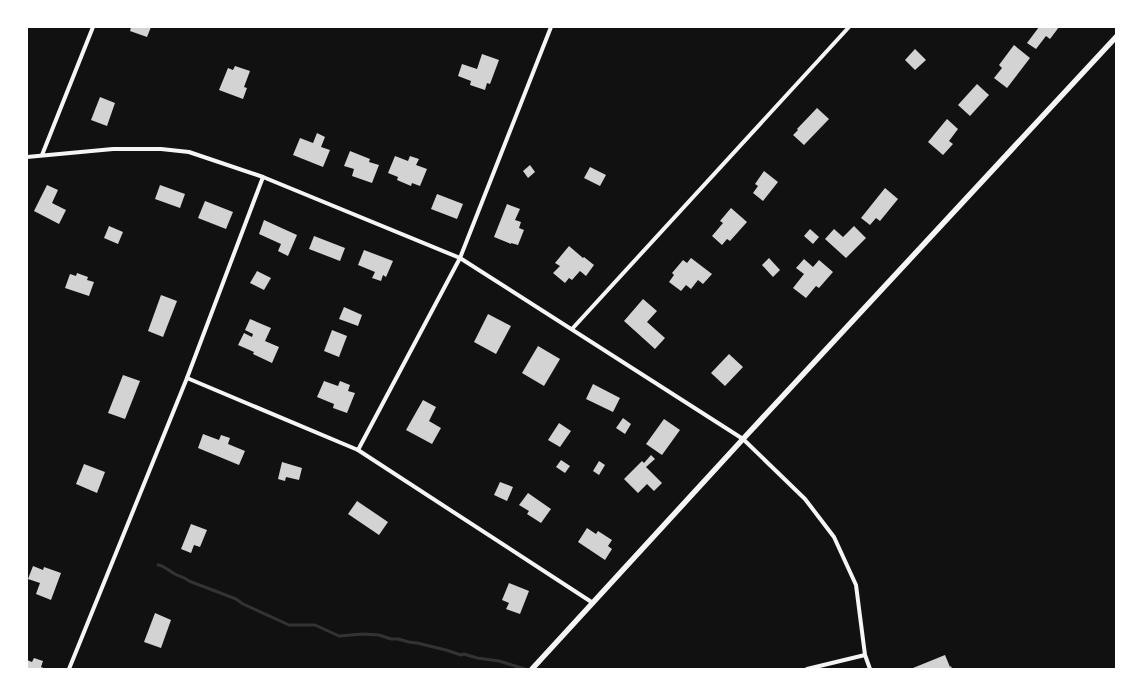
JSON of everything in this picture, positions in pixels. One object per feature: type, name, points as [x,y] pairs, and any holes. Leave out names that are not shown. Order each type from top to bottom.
[{"type":"street","points":[[42,155],[93,27]]},
{"type":"street","points":[[358,450],[460,258],[551,27]]},
{"type":"street","points":[[572,329],[849,27]]},
{"type":"street","points":[[532,669],[1116,36]]},
{"type":"street","points":[[27,157],[113,149],[161,149],[189,152],[263,177],[460,258],[743,439],[805,499],[834,537],[856,585],[865,655],[870,669]]},
{"type":"street","points":[[69,669],[187,378],[263,177]]},
{"type":"street","points":[[187,378],[358,450],[593,602]]},
{"type":"street","points":[[807,669],[865,655]]},
{"type":"building","points":[[131,27],[151,27],[147,37],[130,31]]},
{"type":"building","points":[[1039,27],[1059,27],[1050,39],[1046,36],[1036,49],[1027,43]]},
{"type":"building","points":[[1014,45],[1030,58],[1007,88],[994,78],[1002,68],[999,65]]},
{"type":"building","points":[[915,49],[926,60],[915,70],[905,60]]},
{"type":"building","points":[[482,54],[499,60],[490,84],[487,83],[485,90],[470,85],[471,81],[458,76],[462,64],[477,69]]},
{"type":"building","points":[[235,66],[250,71],[244,87],[247,88],[243,99],[219,90],[228,68],[233,70]]},
{"type":"building","points":[[977,84],[989,95],[970,116],[958,105]]},
{"type":"building","points":[[100,97],[115,103],[107,126],[91,120]]},
{"type":"building","points":[[817,108],[829,119],[804,145],[793,135]]},
{"type":"building","points":[[947,119],[958,129],[949,141],[953,144],[943,155],[928,142]]},
{"type":"building","points":[[317,133],[325,137],[321,147],[330,150],[323,167],[293,155],[300,138],[313,143]]},
{"type":"building","points":[[350,151],[370,159],[369,162],[379,165],[372,183],[352,176],[354,169],[344,166]]},
{"type":"building","points":[[395,156],[408,161],[410,156],[419,159],[416,165],[427,169],[420,186],[412,183],[411,186],[397,180],[398,177],[388,173]]},
{"type":"building","points":[[530,165],[535,172],[528,178],[523,171]]},
{"type":"building","points":[[590,167],[606,175],[600,186],[584,178]]},
{"type":"building","points":[[764,171],[778,182],[763,201],[753,193],[758,186],[755,184]]},
{"type":"building","points":[[47,185],[58,190],[52,203],[66,210],[59,224],[34,211]]},
{"type":"building","points":[[160,185],[185,194],[180,208],[155,199]]},
{"type":"building","points":[[885,188],[898,199],[880,221],[876,218],[870,225],[861,218]]},
{"type":"building","points":[[437,194],[463,204],[457,219],[431,209]]},
{"type":"building","points":[[205,201],[233,212],[226,229],[198,218]]},
{"type":"building","points":[[507,204],[520,209],[515,220],[521,222],[519,228],[524,230],[518,245],[511,244],[494,237]]},
{"type":"building","points":[[731,208],[747,222],[730,241],[727,239],[722,245],[712,236],[723,223],[720,221]]},
{"type":"building","points":[[264,220],[297,235],[288,256],[278,251],[281,244],[259,234]]},
{"type":"building","points":[[109,226],[123,232],[118,244],[104,238]]},
{"type":"building","points":[[854,226],[866,238],[846,258],[825,239],[834,229],[843,237]]},
{"type":"building","points":[[810,229],[819,237],[813,244],[804,236]]},
{"type":"building","points":[[314,236],[345,248],[340,261],[309,249]]},
{"type":"building","points":[[569,246],[594,265],[586,276],[580,271],[572,280],[569,278],[565,283],[553,273],[560,266],[555,263]]},
{"type":"building","points":[[364,250],[393,261],[386,277],[383,275],[381,281],[372,278],[375,272],[358,265]]},
{"type":"building","points":[[691,258],[712,274],[703,284],[698,280],[691,289],[686,285],[681,291],[669,282],[674,275],[672,273],[683,260],[687,263]]},
{"type":"building","points":[[769,258],[780,270],[773,277],[762,265]]},
{"type":"building","points":[[804,259],[813,267],[819,260],[833,272],[819,288],[816,286],[806,298],[793,288],[804,274],[796,268]]},
{"type":"building","points":[[257,271],[271,278],[264,290],[250,283]]},
{"type":"building","points":[[77,273],[88,277],[87,280],[94,282],[89,296],[65,288],[70,274],[76,276]]},
{"type":"building","points":[[161,295],[177,301],[163,337],[148,331]]},
{"type":"building","points":[[643,299],[657,311],[647,322],[665,338],[655,349],[624,321]]},
{"type":"building","points":[[344,307],[362,315],[358,326],[339,319]]},
{"type":"building","points":[[488,314],[511,326],[496,354],[474,342]]},
{"type":"building","points":[[250,319],[271,328],[265,341],[279,347],[272,363],[253,354],[254,352],[238,345],[244,333],[252,337],[253,334],[245,330]]},
{"type":"building","points":[[332,330],[347,336],[339,357],[324,351]]},
{"type":"building","points":[[538,346],[560,359],[544,386],[522,373]]},
{"type":"building","points":[[729,354],[743,367],[725,386],[711,373]]},
{"type":"building","points":[[123,375],[140,381],[125,419],[108,413]]},
{"type":"building","points":[[324,381],[338,386],[340,381],[350,385],[348,391],[355,393],[347,413],[333,408],[334,404],[317,397]]},
{"type":"building","points":[[593,384],[620,398],[613,412],[586,399]]},
{"type":"building","points":[[423,400],[436,407],[429,421],[441,428],[432,444],[406,430]]},
{"type":"building","points":[[623,418],[631,424],[625,434],[616,428]]},
{"type":"building","points":[[664,419],[680,430],[662,455],[646,444]]},
{"type":"building","points":[[559,423],[571,431],[560,447],[548,440]]},
{"type":"building","points":[[203,434],[219,440],[221,435],[230,438],[228,444],[245,451],[239,465],[198,448]]},
{"type":"building","points":[[651,455],[655,459],[646,467],[662,483],[654,491],[647,484],[638,493],[624,479],[642,461],[644,463]]},
{"type":"building","points":[[561,460],[570,466],[565,473],[556,467]]},
{"type":"building","points":[[599,461],[605,465],[599,475],[593,471]]},
{"type":"building","points":[[282,462],[302,468],[299,480],[286,477],[285,481],[278,479]]},
{"type":"building","points":[[84,464],[105,472],[97,493],[76,484]]},
{"type":"building","points":[[500,482],[513,487],[507,501],[494,495]]},
{"type":"building","points":[[528,493],[551,509],[541,523],[527,514],[529,511],[519,505]]},
{"type":"building","points":[[357,501],[388,522],[379,535],[348,514]]},
{"type":"building","points":[[191,524],[207,530],[200,547],[194,545],[191,553],[181,549]]},
{"type":"building","points":[[587,528],[596,534],[598,531],[612,540],[608,546],[612,549],[605,560],[578,542]]},
{"type":"building","points":[[33,566],[43,570],[44,567],[61,573],[51,600],[36,594],[40,583],[28,579]]},
{"type":"building","points":[[509,583],[529,591],[520,614],[506,609],[509,603],[502,600]]},
{"type":"building","points":[[155,613],[171,620],[161,648],[144,642]]},
{"type":"building","points":[[945,655],[952,669],[913,668]]},
{"type":"building","points":[[34,658],[43,661],[41,667],[46,669],[27,669],[27,660],[32,662]]},
{"type":"waterway","points":[[158,565],[163,566],[189,581],[236,599],[243,604],[289,625],[315,625],[339,636],[363,634],[379,635],[391,639],[398,639],[446,650],[461,655],[464,654],[477,658],[499,661],[525,669]]}]
